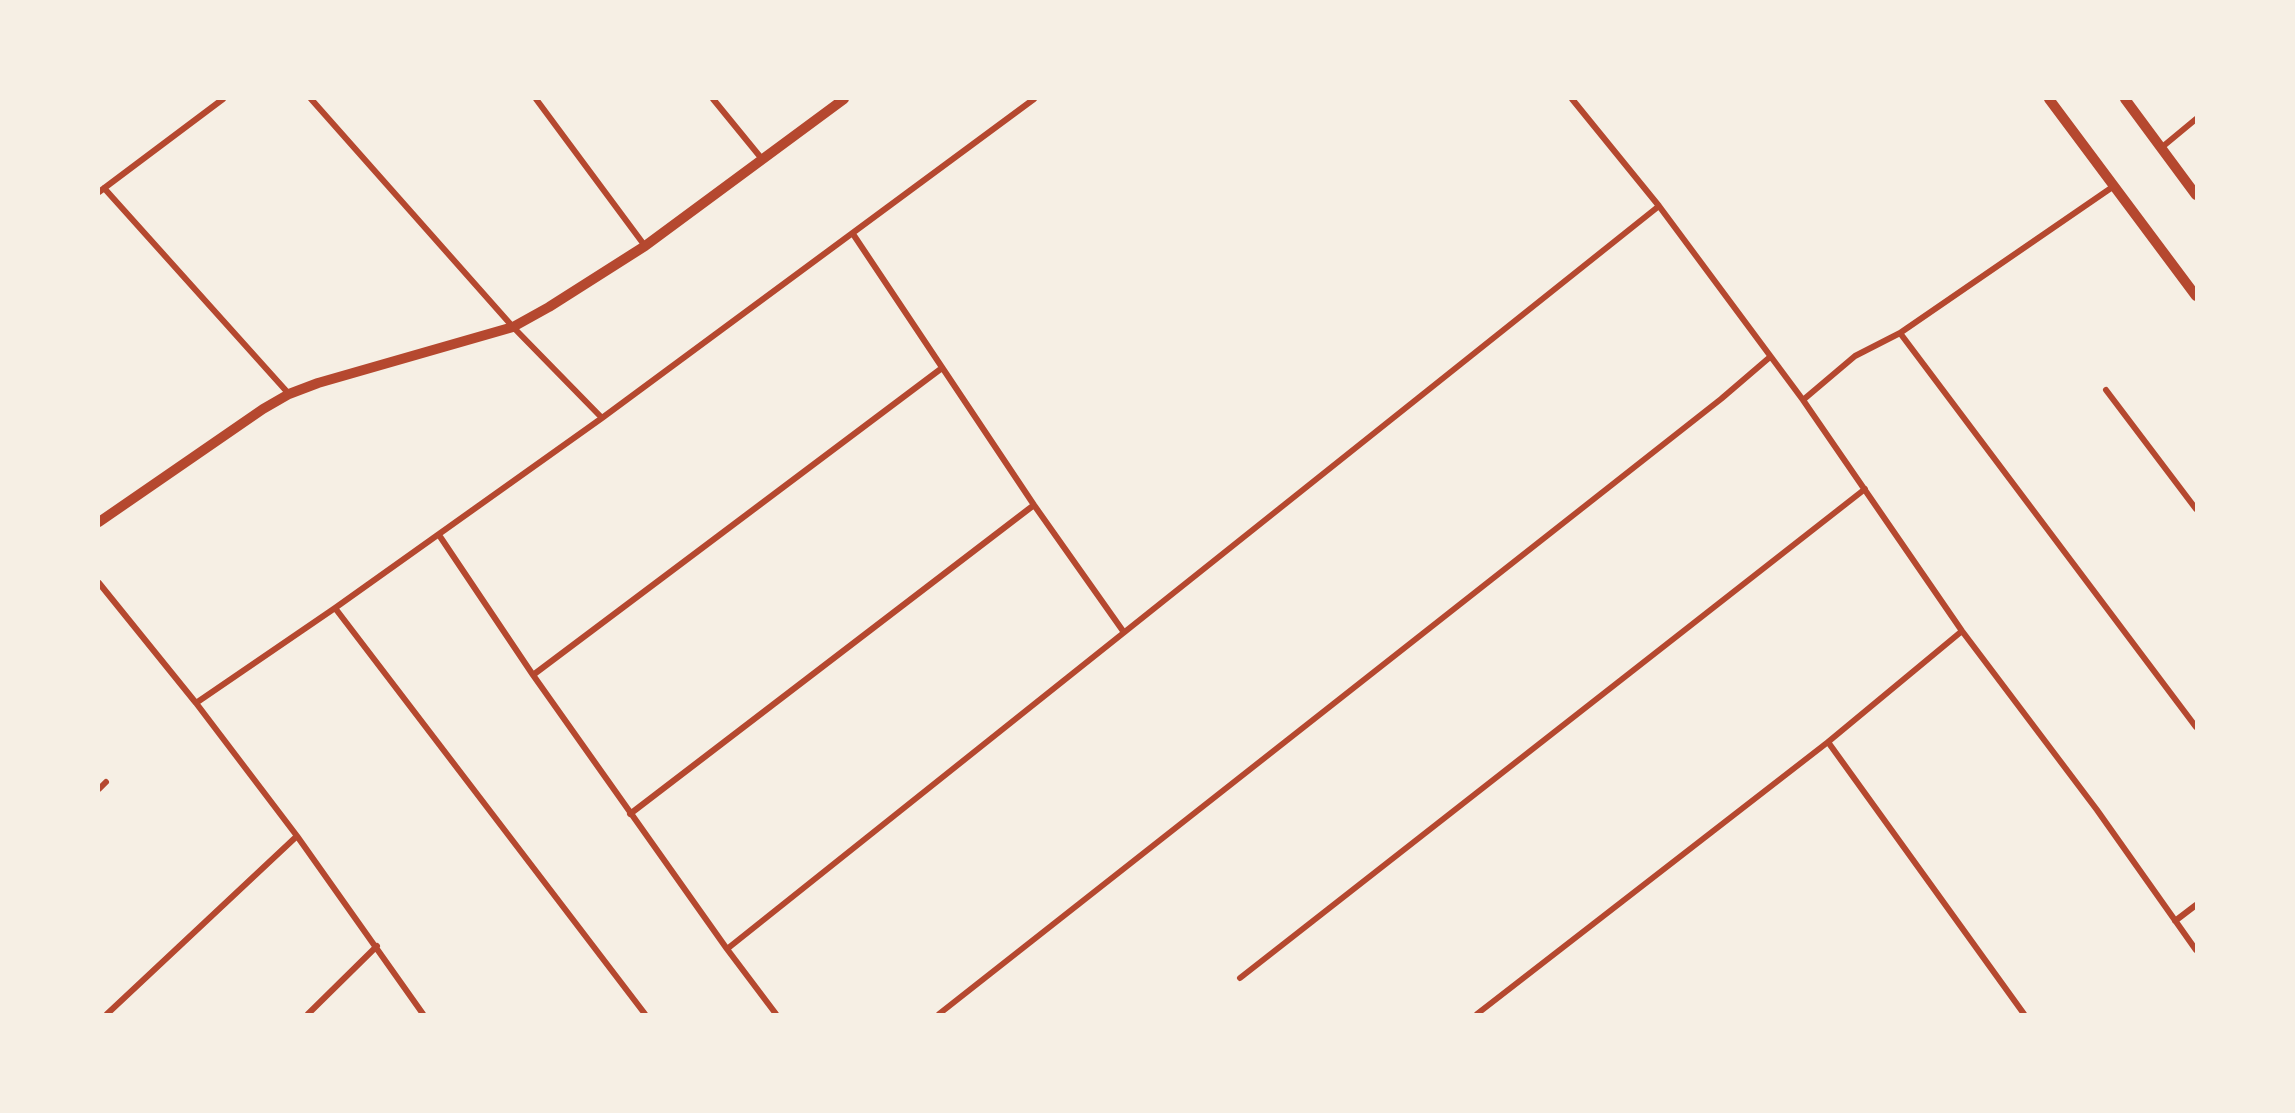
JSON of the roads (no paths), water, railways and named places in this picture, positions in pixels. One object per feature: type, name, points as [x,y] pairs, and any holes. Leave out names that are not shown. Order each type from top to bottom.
[{"type":"street","points":[[223,99],[101,190],[289,394]]},
{"type":"street","points":[[311,99],[513,327],[602,418]]},
{"type":"street","points":[[536,99],[645,246]]},
{"type":"street","points":[[713,99],[762,159]]},
{"type":"street","points":[[99,522],[263,409],[289,394],[318,383],[513,327],[549,307],[645,246],[844,99]]},
{"type":"street","points":[[196,703],[439,535],[602,418],[1034,99]]},
{"type":"street","points":[[1572,99],[1659,206],[1803,400],[1962,631],[2097,810],[2196,950]]},
{"type":"street","points":[[2049,99],[2196,296]]},
{"type":"street","points":[[2125,99],[2196,195]]},
{"type":"street","points":[[2161,148],[2196,119]]},
{"type":"street","points":[[1803,400],[1855,356],[1900,333],[2114,186]]},
{"type":"street","points":[[727,949],[1123,631],[1659,206]]},
{"type":"street","points":[[853,234],[1034,505],[1123,631]]},
{"type":"street","points":[[1900,333],[2196,727]]},
{"type":"street","points":[[939,1014],[1721,399],[1770,357]]},
{"type":"street","points":[[532,675],[942,368]]},
{"type":"street","points":[[2106,390],[2196,509]]},
{"type":"street","points":[[1240,978],[1865,489]]},
{"type":"street","points":[[630,814],[1034,505]]},
{"type":"street","points":[[439,535],[532,675],[776,1014]]},
{"type":"street","points":[[99,583],[196,703],[297,836],[423,1014]]},
{"type":"street","points":[[335,608],[645,1014]]},
{"type":"street","points":[[1477,1014],[1828,742],[1962,631]]},
{"type":"street","points":[[1828,742],[2024,1014]]},
{"type":"street","points":[[99,789],[106,782]]},
{"type":"street","points":[[107,1014],[297,836]]},
{"type":"street","points":[[2175,921],[2196,905]]},
{"type":"street","points":[[308,1014],[377,946]]}]
